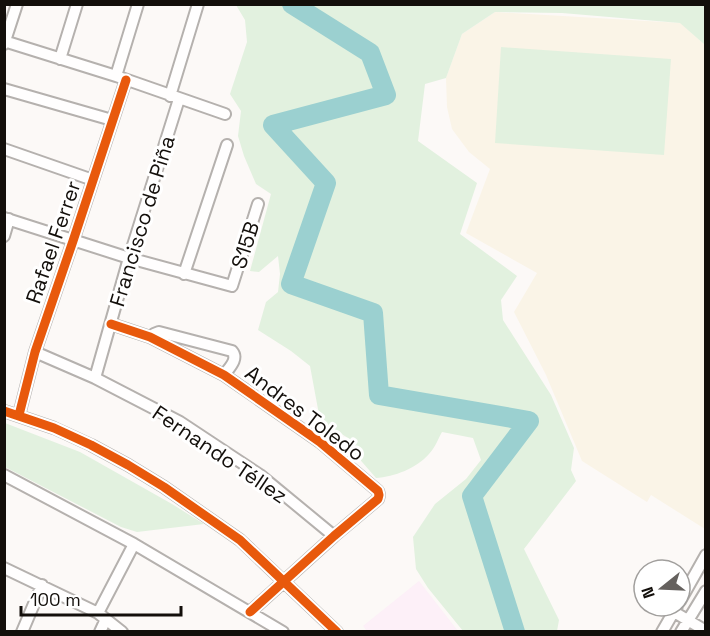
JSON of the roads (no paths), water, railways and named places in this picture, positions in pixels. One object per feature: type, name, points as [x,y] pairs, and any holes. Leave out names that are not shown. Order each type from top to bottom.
[{"type":"street","points":[[17,4],[5,42],[121,78],[225,114]]},
{"type":"street","points":[[60,59],[77,4]]},
{"type":"street","name":"Rafael Ferrer","points":[[19,416],[35,352],[112,120],[138,4]]},
{"type":"street","name":"Francisco de Piña","points":[[95,378],[198,4]]},
{"type":"street","points":[[4,89],[112,120]]},
{"type":"street","points":[[4,236],[7,219],[184,274],[227,145]]},
{"type":"street","points":[[4,149],[93,180]]},
{"type":"street","name":"S15B","points":[[184,274],[232,286],[258,204]]},
{"type":"street","name":"Andres Toledo","points":[[111,324],[150,337],[224,375],[320,442],[380,495],[250,612]]},
{"type":"street","points":[[150,337],[159,332],[232,351],[235,358],[224,375]]},
{"type":"street","name":"Fernando Téllez","points":[[35,352],[95,378],[180,422],[260,475],[334,536]]},
{"type":"street","points":[[4,411],[54,428],[92,445],[164,487],[240,540],[338,632]]},
{"type":"street","points":[[5,477],[134,544],[283,632]]},
{"type":"street","points":[[100,632],[102,616],[134,544]]},
{"type":"street","points":[[692,579],[705,555]]},
{"type":"street","points":[[4,568],[102,616],[122,632]]},
{"type":"street","points":[[22,632],[42,585]]},
{"type":"street","points":[[681,632],[705,591]]},
{"type":"street","points":[[662,632],[671,618]]},
{"type":"street","points":[[685,618],[705,631]]},
{"type":"waterway","points":[[292,4],[370,53],[386,95],[273,125],[326,183],[291,284],[373,313],[379,395],[529,421],[472,496],[515,632]]}]
